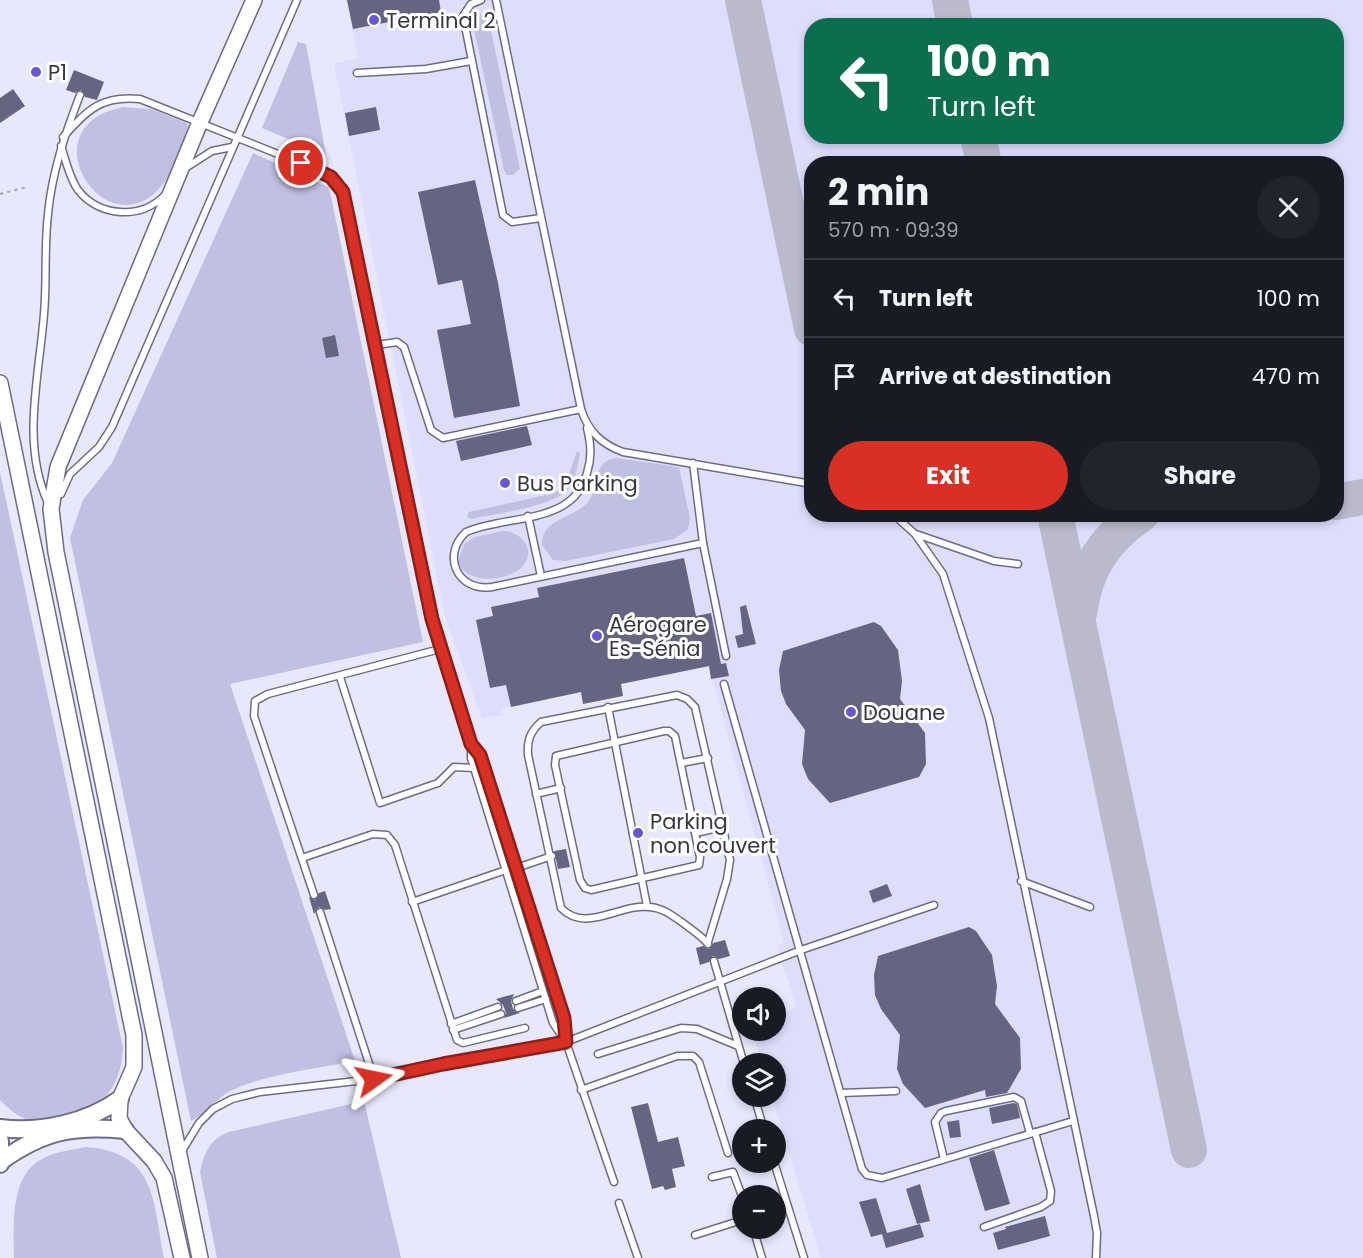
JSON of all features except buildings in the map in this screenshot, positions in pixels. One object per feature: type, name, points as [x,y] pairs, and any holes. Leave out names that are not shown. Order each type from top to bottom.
[{"type":"main road","points":[[0,1128],[32,1129],[68,1122],[100,1112],[120,1099]]},
{"type":"main road","points":[[0,1162],[31,1141],[63,1130],[98,1128],[125,1130]]},
{"type":"main road","points":[[0,1141],[0,1162]]},
{"type":"street","points":[[200,1258],[52,526],[51,509],[58,467],[200,122],[254,0]]},
{"type":"street","points":[[0,383],[3,411],[130,1016],[135,1058],[131,1077],[120,1099],[119,1118],[125,1130],[154,1161],[164,1178],[182,1258]]},
{"type":"street","points":[[130,1016],[149,1012]]},
{"type":"lane","points":[[52,526],[63,487],[70,474],[99,447],[112,427],[297,0]]},
{"type":"lane","points":[[482,0],[471,4],[463,16],[503,215],[512,222],[541,218]]},
{"type":"lane","points":[[496,0],[591,454],[581,489],[576,498],[559,508],[466,532],[455,547],[454,565],[464,581],[482,588],[703,543]]},
{"type":"lane","points":[[357,73],[426,69],[471,61]]},
{"type":"lane","points":[[51,509],[38,480],[35,461],[34,410],[44,314],[47,216],[63,137],[80,95]]},
{"type":"lane","points":[[63,137],[93,107],[120,98],[150,101],[323,172],[338,183],[346,201],[432,619],[471,744],[474,768],[555,1031],[566,1042]]},
{"type":"lane","points":[[61,146],[78,189],[91,202],[107,210],[126,213],[145,208],[162,199],[176,181],[201,157],[232,147]]},
{"type":"lane","points":[[377,345],[398,342],[404,347],[431,430],[443,438],[581,409]]},
{"type":"lane","points":[[585,421],[592,433],[611,448],[804,483]]},
{"type":"lane","points":[[693,463],[703,543],[726,656]]},
{"type":"lane","points":[[528,516],[541,576]]},
{"type":"lane","points":[[902,522],[915,534],[943,574],[994,739],[1021,881],[1094,1216],[1096,1254],[1101,1258]]},
{"type":"lane","points":[[915,534],[994,561],[1018,564]]},
{"type":"lane","points":[[314,895],[253,708],[261,696],[440,649]]},
{"type":"lane","points":[[340,677],[380,802],[438,783],[454,767],[474,768]]},
{"type":"lane","points":[[724,684],[860,1161],[867,1174],[882,1178],[1073,1120]]},
{"type":"lane","points":[[677,695],[687,699],[695,707],[723,827],[729,870],[708,943],[665,911],[647,906],[579,920],[569,916],[561,908],[527,742],[532,731],[541,722],[608,707],[677,695]]},
{"type":"lane","points":[[608,707],[647,906]]},
{"type":"lane","points":[[669,731],[675,736],[681,763],[700,857],[699,865],[591,890],[585,888],[572,857],[556,756],[669,731]]},
{"type":"lane","points":[[471,744],[480,755],[564,1018],[566,1042],[581,1090],[614,1182]]},
{"type":"lane","points":[[681,763],[708,758]]},
{"type":"lane","points":[[536,794],[561,788]]},
{"type":"lane","points":[[488,814],[498,811]]},
{"type":"lane","points":[[695,833],[723,827]]},
{"type":"lane","points":[[302,858],[372,834],[387,835],[394,845],[457,1040],[463,1043],[525,1028]]},
{"type":"lane","points":[[516,868],[551,856]]},
{"type":"lane","points":[[412,902],[506,870]]},
{"type":"lane","points":[[1021,881],[1090,907]]},
{"type":"lane","points":[[179,1157],[199,1123],[213,1109],[232,1099],[260,1092],[374,1079],[566,1042],[720,980],[934,905]]},
{"type":"lane","points":[[320,912],[374,1079]]},
{"type":"lane","points":[[714,961],[740,1053]]},
{"type":"lane","points":[[516,1001],[543,991]]},
{"type":"lane","points":[[518,1008],[546,999]]},
{"type":"lane","points":[[452,1027],[500,1011]]},
{"type":"lane","points":[[598,1054],[681,1028],[697,1029],[738,1046]]},
{"type":"lane","points":[[581,1090],[677,1056],[693,1056],[699,1062],[728,1153]]},
{"type":"lane","points":[[841,1093],[896,1091]]},
{"type":"lane","points":[[945,1159],[935,1122],[941,1113],[1014,1096],[1021,1101],[1051,1191],[1050,1201],[1046,1205],[984,1227]]},
{"type":"lane","points":[[712,1177],[733,1172],[738,1185]]},
{"type":"lane","points":[[777,1173],[804,1258]]},
{"type":"lane","points":[[619,1203],[638,1258]]},
{"type":"lane","points":[[695,1235],[732,1223]]},
{"type":"lane","points":[[756,1239],[762,1258]]},
{"type":"path","points":[[0,194],[27,187]]},
{"type":"shaded area","points":[[346,0],[1363,0],[1363,1258],[821,1258],[786,1143],[786,1119],[779,1119],[775,1107],[786,1107],[786,1053],[759,1053],[755,1041],[786,1041],[786,1012],[796,1007],[777,946],[784,942],[709,667],[621,684],[623,696],[583,704],[580,692],[502,708],[503,715],[482,718],[445,617],[334,64],[358,58]]},
{"type":"shaded area","points":[[484,13],[488,16],[520,169],[513,175],[507,175],[504,170],[474,29],[476,16]]},
{"type":"shaded area","points":[[298,42],[306,44],[326,155],[262,128]]},
{"type":"shaded area","points":[[123,107],[151,109],[187,123],[188,127],[173,168],[159,189],[138,203],[117,204],[98,194],[84,177],[77,157],[80,136],[94,118]]},
{"type":"shaded area","points":[[253,153],[329,187],[423,642],[230,684],[355,1061],[246,1084],[226,1093],[191,1121],[70,538],[83,500],[112,463]]},
{"type":"shaded area","points":[[577,451],[580,454],[571,485],[550,501],[471,519],[467,517],[469,512],[555,493],[566,483]]},
{"type":"shaded area","points":[[617,458],[679,467],[690,518],[688,529],[674,539],[566,561],[553,560],[542,545],[547,529],[588,502],[600,469],[604,463]]},
{"type":"shaded area","points":[[0,472],[123,1048],[118,1076],[103,1099],[77,1112],[43,1120],[26,1119],[12,1111],[0,1100]]},
{"type":"shaded area","points":[[503,531],[515,534],[525,542],[528,553],[523,566],[508,575],[489,579],[470,575],[463,570],[458,562],[464,544],[475,537]]},
{"type":"shaded area","points":[[364,1101],[401,1258],[217,1258],[200,1172],[206,1153],[217,1138],[229,1132]]},
{"type":"shaded area","points":[[87,1147],[110,1151],[127,1159],[139,1170],[148,1184],[153,1200],[164,1258],[14,1258],[14,1218],[24,1177],[31,1167],[47,1156]]},
{"type":"taxiway","points":[[743,0],[804,291]]},
{"type":"taxiway","points":[[950,0],[953,18]]},
{"type":"taxiway","points":[[980,144],[982,156]]},
{"type":"taxiway","points":[[1344,501],[1363,497]]},
{"type":"taxiway","points":[[1057,522],[1189,1150]]},
{"type":"taxiway","points":[[1079,613],[1086,582],[1098,556],[1131,522]]},
{"type":"place","name":"Terminal 2","points":[[374,20]]},
{"type":"place","name":"P1","points":[[36,72]]},
{"type":"place","name":"Bus Parking","points":[[505,483]]},
{"type":"place","name":"Aérogare Es-Sénia","points":[[597,636]]},
{"type":"place","name":"Douane","points":[[851,712]]},
{"type":"place","name":"Parking non couvert","points":[[638,833]]},
{"type":"route","points":[[301,163],[331,177],[338,183],[346,201],[432,619],[471,744],[480,755],[564,1018],[567,1034],[566,1042],[374,1079]]}]
